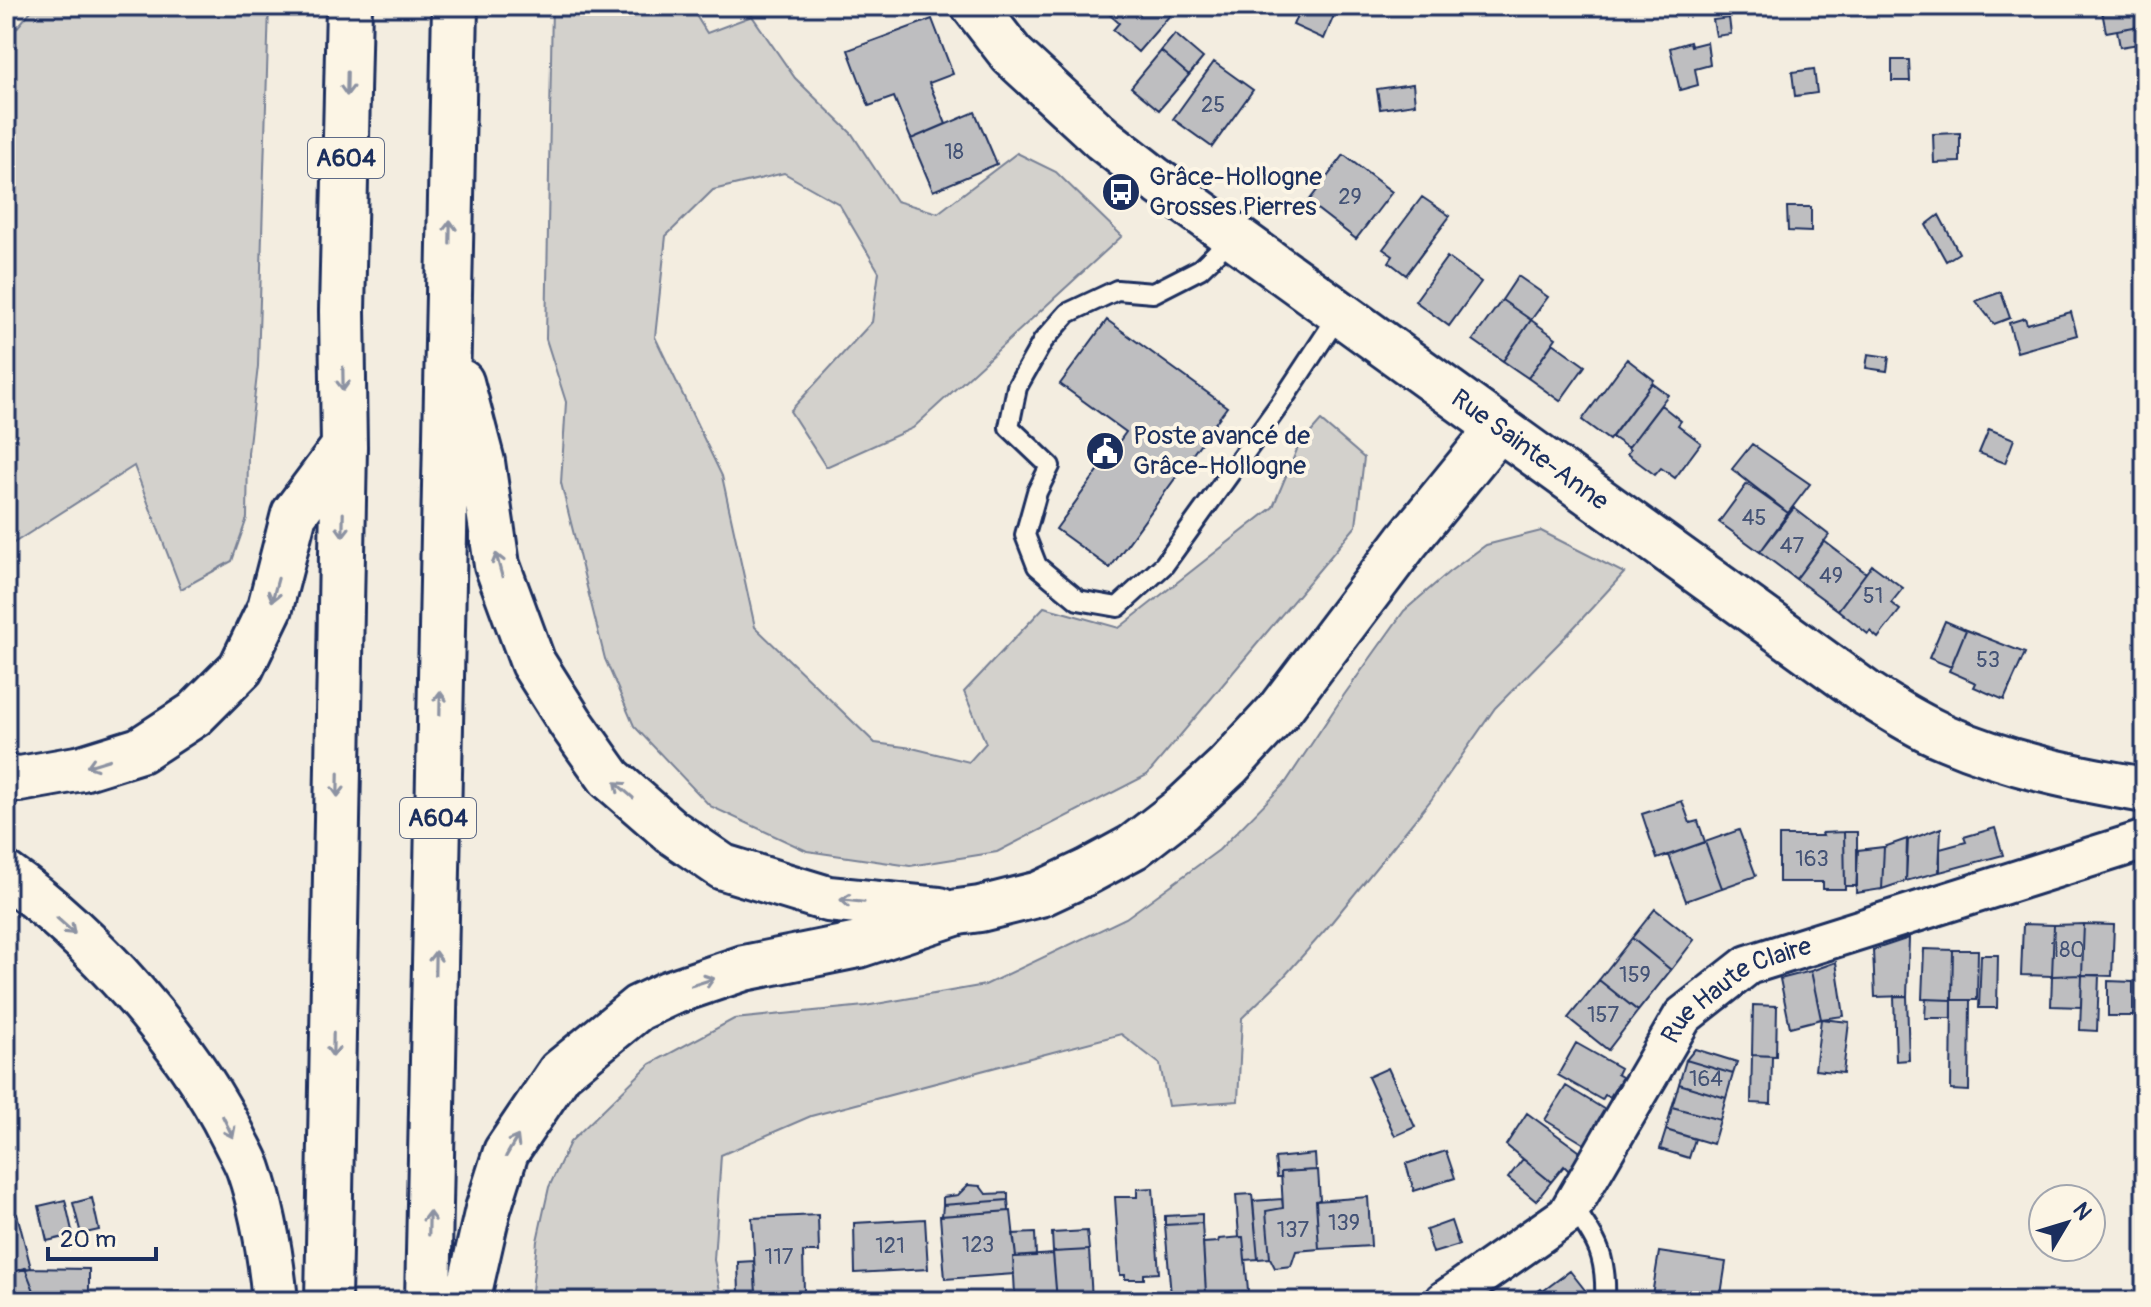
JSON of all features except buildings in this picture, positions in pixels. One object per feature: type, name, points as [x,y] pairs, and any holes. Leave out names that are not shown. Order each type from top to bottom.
[{"type":"main road","name":"A604","points":[[328,1301],[349,6]]},
{"type":"main road","name":"A604","points":[[428,1301],[455,6]]},
{"type":"main road","name":"Rue Sainte-Anne","points":[[974,6],[1012,55],[1103,139],[1499,428],[1910,721],[1947,739],[2053,773],[2145,790]]},
{"type":"main road","points":[[449,323],[482,462],[497,565],[533,663],[610,778],[672,832],[723,867],[828,899],[958,912]]},
{"type":"main road","points":[[467,1301],[488,1209],[506,1152],[560,1072],[638,1008],[670,993],[744,968],[858,945],[958,912],[1040,894],[1133,847],[1182,809],[1228,766],[1277,713],[1407,541],[1499,428]]},
{"type":"main road","points":[[6,777],[20,779],[82,768],[140,750],[195,714],[241,668],[270,608],[294,514],[344,447]]},
{"type":"main road","points":[[6,875],[98,955],[176,1044],[215,1100],[248,1168],[263,1225],[275,1301]]},
{"type":"street","name":"Rue Haute Claire","points":[[1444,1301],[1567,1215],[1683,1016],[1748,965],[2145,840]]},
{"type":"lane","points":[[1234,236],[1200,269],[1153,293],[1117,290],[1068,313],[1043,341],[1017,387],[1009,427],[1050,466],[1037,492],[1025,535],[1037,566],[1078,600],[1118,607],[1164,565],[1280,404],[1340,313]]},
{"type":"lane","points":[[1572,1206],[1594,1235],[1606,1270],[1605,1301]]},
{"type":"shaded area","points":[[35,6],[269,6],[258,366],[248,453],[247,518],[232,561],[181,589],[134,466],[6,548],[6,41]]},
{"type":"shaded area","points":[[552,6],[690,6],[707,33],[752,16],[795,78],[852,134],[896,201],[938,213],[1017,153],[1056,172],[1122,236],[913,428],[826,467],[790,411],[872,322],[879,272],[839,204],[784,173],[713,190],[666,236],[655,337],[722,476],[755,627],[875,743],[912,748],[969,762],[986,743],[964,692],[1044,607],[1119,628],[1273,507],[1298,447],[1321,421],[1364,458],[1356,526],[1147,775],[997,852],[910,866],[807,851],[710,806],[634,726],[605,659],[561,483],[566,402],[546,339]]},
{"type":"shaded area","points":[[1541,531],[1624,573],[1495,708],[1431,800],[1327,928],[1242,1018],[1238,1101],[1168,1106],[1160,1064],[1121,1034],[811,1116],[721,1155],[714,1260],[722,1301],[531,1301],[537,1241],[549,1187],[570,1142],[650,1064],[734,1019],[865,1006],[985,985],[1126,918],[1219,850],[1286,782],[1404,611],[1486,545]]},
{"type":"place","name":"Grâce-Hollogne Grosses Pierres","points":[[1121,192]]},
{"type":"place","name":"Poste avancé de Grâce-Hollogne","points":[[1105,451]]}]
